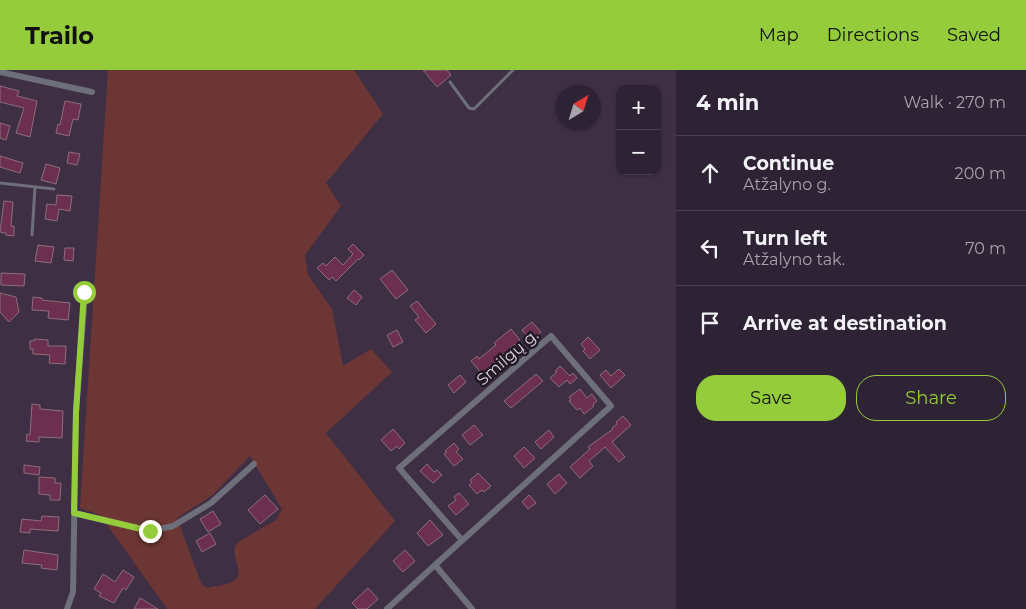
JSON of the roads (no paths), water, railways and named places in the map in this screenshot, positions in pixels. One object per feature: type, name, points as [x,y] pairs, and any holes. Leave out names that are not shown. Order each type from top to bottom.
[{"type":"street","points":[[0,72],[92,92]]},
{"type":"street","points":[[68,609],[73,592],[76,412],[84,292]]},
{"type":"street","name":"Smilgų g.","points":[[387,609],[611,406],[551,336],[399,468],[462,540]]},
{"type":"street","points":[[74,513],[150,531],[173,526],[210,503],[254,464]]},
{"type":"street","points":[[435,565],[472,609]]},
{"type":"lane","points":[[450,82],[469,108],[474,109],[514,70]]},
{"type":"lane","points":[[0,183],[54,189]]},
{"type":"lane","points":[[32,235],[35,187]]}]
